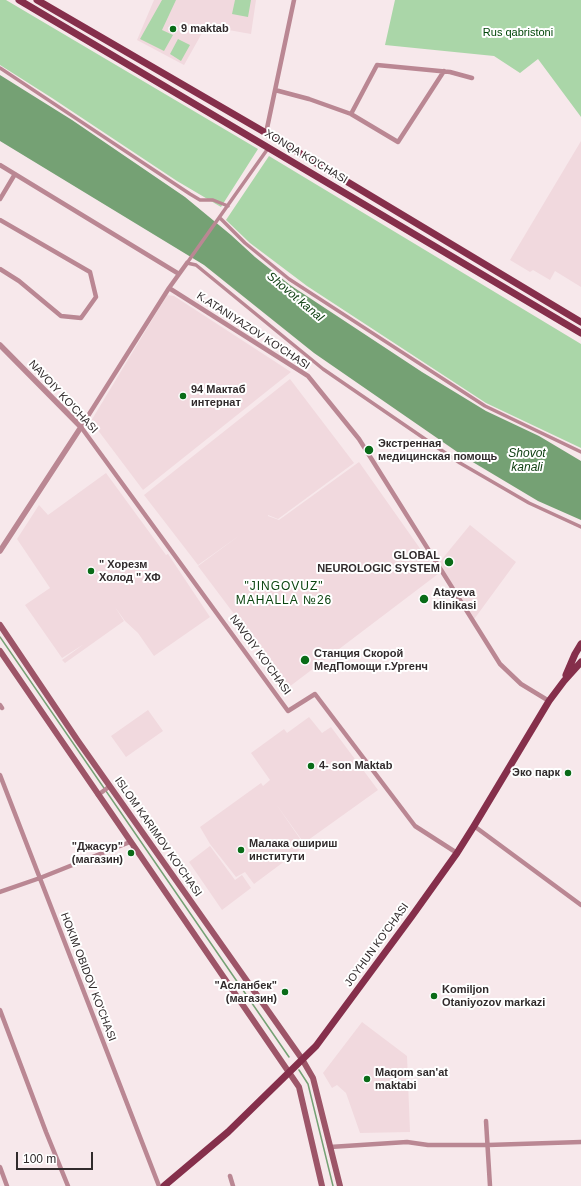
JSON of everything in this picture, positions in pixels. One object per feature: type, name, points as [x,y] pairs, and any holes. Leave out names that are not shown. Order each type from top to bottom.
[{"type":"main road","name":"XONQA KO'CHASI","points":[[19,0],[581,333]]},
{"type":"main road","name":"XONQA KO'CHASI","points":[[38,0],[266,133],[581,322]]},
{"type":"main road","points":[[48,17],[53,9]]},
{"type":"main road","name":"ISLOM KARIMOV KO'CHASI","points":[[0,625],[110,786],[314,1078],[340,1186]]},
{"type":"main road","name":"JOYHUN KO'CHASI","points":[[564,681],[575,654],[581,644]]},
{"type":"main road","points":[[0,651],[299,1087],[322,1186]]},
{"type":"main road","name":"JOYHUN KO'CHASI","points":[[164,1186],[228,1132],[316,1046],[457,853],[549,701],[581,662]]},
{"type":"street","points":[[266,133],[294,0]]},
{"type":"street","points":[[351,114],[377,64],[444,71],[472,78]]},
{"type":"street","points":[[0,68],[190,194],[200,200],[213,200],[228,206]]},
{"type":"street","points":[[275,90],[309,99],[351,114],[398,142],[444,71]]},
{"type":"street","points":[[0,551],[169,288],[269,147]]},
{"type":"street","points":[[0,165],[179,274]]},
{"type":"street","points":[[0,199],[15,174]]},
{"type":"street","points":[[220,218],[245,243],[295,283],[485,406],[581,452]]},
{"type":"street","points":[[0,220],[90,272],[96,297],[81,318],[61,316],[19,281],[0,269]]},
{"type":"street","points":[[187,263],[196,265],[324,369],[460,463],[529,503],[581,527]]},
{"type":"street","name":"K.ATANIYAZOV KO'CHASI","points":[[169,288],[308,376],[359,438],[500,664],[521,684],[549,701]]},
{"type":"street","name":"NAVOIY KO'CHASI","points":[[0,345],[81,427],[288,711],[315,694],[415,826],[457,853]]},
{"type":"street","name":"HOKIM OBIDOV KO'CHASI","points":[[0,775],[159,1186]]},
{"type":"street","points":[[98,795],[110,786]]},
{"type":"street","points":[[474,826],[581,905]]},
{"type":"street","points":[[0,892],[40,878],[130,842]]},
{"type":"street","points":[[0,1010],[68,1186]]},
{"type":"street","points":[[486,1121],[490,1186]]},
{"type":"street","points":[[330,1147],[407,1142],[428,1145],[581,1142]]},
{"type":"street","points":[[0,1167],[7,1186]]},
{"type":"street","points":[[230,1176],[233,1186]]},
{"type":"shaded area","name":"9 maktab","points":[[154,0],[256,0],[251,34],[206,26],[184,65],[137,40]]},
{"type":"shaded area","points":[[581,141],[581,287],[555,271],[550,280],[533,270],[530,272],[510,260]]},
{"type":"shaded area","name":"94 Мактаб интернат","points":[[167,295],[174,296],[291,372],[143,490],[91,421]]},
{"type":"shaded area","points":[[290,379],[354,463],[278,519],[268,516],[279,520],[359,462],[438,574],[289,687],[198,566],[240,535],[198,565],[144,495]]},
{"type":"shaded area","name":"\" Хорезм Холод \" ХФ","points":[[106,473],[166,555],[168,554],[210,617],[154,656],[138,633],[125,621],[115,607],[124,621],[65,663],[62,660],[84,644],[62,658],[25,605],[50,588],[17,539],[39,505],[48,515]]},
{"type":"shaded area","points":[[470,525],[516,562],[472,622],[438,564]]},
{"type":"shaded area","points":[[148,710],[163,731],[126,757],[111,736]]},
{"type":"shaded area","name":"4- son Maktab","points":[[309,717],[322,733],[331,727],[378,790],[304,843],[276,804],[305,846],[254,884],[245,872],[236,877],[210,844],[200,827],[261,783],[263,786],[270,780],[251,753],[284,729],[287,733]]},
{"type":"shaded area","points":[[210,846],[235,880],[242,875],[251,888],[222,910],[189,862]]},
{"type":"shaded area","name":"Maqom san'at maktabi","points":[[362,1022],[407,1056],[410,1132],[360,1133],[346,1093],[337,1085],[332,1088],[323,1073]]},
{"type":"green space","points":[[0,0],[6,0],[258,149],[221,207],[177,181],[0,65]]},
{"type":"green space","points":[[162,0],[176,0],[162,30],[173,35],[164,51],[140,39]]},
{"type":"green space","points":[[235,0],[251,0],[248,17],[232,14]]},
{"type":"green space","name":"Rus qabristoni","points":[[395,0],[581,0],[581,117],[538,59],[520,73],[494,56],[385,45]]},
{"type":"green space","points":[[178,39],[190,45],[181,61],[170,54]]},
{"type":"green space","points":[[269,156],[581,344],[581,448],[486,403],[307,286],[250,243],[226,220]]},
{"type":"water","name":"Shovot kanali","points":[[0,75],[72,120],[185,197],[290,285],[422,372],[486,411],[539,436],[581,461],[581,520],[538,501],[466,458],[314,353],[204,265],[0,141]]},
{"type":"waterway","points":[[0,637],[289,1057]]},
{"type":"waterway","points":[[299,1070],[308,1084],[333,1186]]},
{"type":"place","name":"9 maktab","points":[[173,29]]},
{"type":"place","name":"94 Мактаб интернат","points":[[183,396]]},
{"type":"place","name":"Экстренная медицинская помощь","points":[[369,450]]},
{"type":"place","name":"GLOBAL NEUROLOGIC SYSTEM","points":[[449,562]]},
{"type":"place","name":"\" Хорезм Холод \" ХФ","points":[[91,571]]},
{"type":"place","name":"Atayeva klinikasi","points":[[424,599]]},
{"type":"place","name":"Станция Скорой МедПомощи г.Ургенч","points":[[305,660]]},
{"type":"place","name":"4- son Maktab","points":[[311,766]]},
{"type":"place","name":"Эко парк","points":[[568,773]]},
{"type":"place","name":"Малака ошириш институти","points":[[241,850]]},
{"type":"place","name":"\"Джасур\" (магазин)","points":[[131,853]]},
{"type":"place","name":"\"Асланбек\" (магазин)","points":[[285,992]]},
{"type":"place","name":"Komiljon Otaniyozov markazi","points":[[434,996]]},
{"type":"place","name":"Maqom san'at maktabi","points":[[367,1079]]},
{"type":"district","name":"\"JINGOVUZ\" MAHALLA №26","points":[[284,594]]},
{"type":"water label","name":"Shovot kanal","points":[[295,297]]}]
